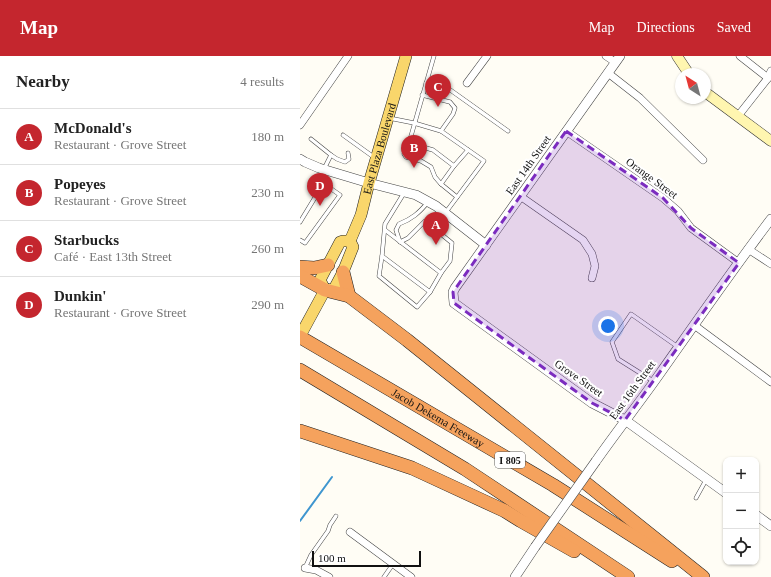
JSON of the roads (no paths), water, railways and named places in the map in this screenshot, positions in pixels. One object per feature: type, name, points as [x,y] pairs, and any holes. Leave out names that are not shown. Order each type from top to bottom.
[{"type":"highway","points":[[300,267],[314,268],[328,265]]},
{"type":"highway","points":[[343,272],[349,296]]},
{"type":"highway","points":[[300,276],[325,290],[349,296],[407,340],[703,577]]},
{"type":"highway","name":"Jacob Dekema Freeway","points":[[300,336],[553,485],[696,577]]},
{"type":"highway","points":[[303,372],[465,469],[628,577]]},
{"type":"highway","points":[[300,431],[412,468],[505,511],[617,577]]},
{"type":"main road","name":"East Plaza Boulevard","points":[[300,336],[325,290],[334,289],[353,247],[350,241],[361,215],[406,56]]},
{"type":"main road","points":[[677,56],[685,68]]},
{"type":"main road","points":[[711,96],[771,141]]},
{"type":"main road","points":[[325,290],[320,280],[340,242],[350,241]]},
{"type":"street","points":[[300,125],[348,56]]},
{"type":"street","points":[[467,84],[487,56]]},
{"type":"street","points":[[606,56],[618,59]]},
{"type":"street","points":[[740,56],[768,78]]},
{"type":"street","name":"East 14th Street","points":[[455,288],[618,59]]},
{"type":"street","points":[[738,116],[768,78],[771,71]]},
{"type":"street","points":[[608,73],[640,98],[703,160]]},
{"type":"street","name":"Orange Street","points":[[566,131],[663,198],[678,212],[691,228],[739,263]]},
{"type":"street","points":[[300,159],[324,169],[369,183],[416,195],[446,213],[486,245]]},
{"type":"street","points":[[520,196],[583,240],[592,254],[595,266],[592,278]]},
{"type":"street","name":"East 16th Street","points":[[515,577],[625,420],[771,219]]},
{"type":"street","points":[[748,249],[771,264]]},
{"type":"street","name":"Grove Street","points":[[455,288],[453,292],[454,303],[592,403],[625,420],[723,491]]},
{"type":"street","points":[[694,325],[771,382]]},
{"type":"street","points":[[759,517],[771,526]]},
{"type":"street","points":[[350,532],[411,577]]},
{"type":"street","points":[[305,568],[316,570],[328,577]]},
{"type":"lane","points":[[434,56],[404,154],[406,157],[421,161],[431,167],[441,184],[457,197]]},
{"type":"lane","points":[[426,83],[449,89],[508,131]]},
{"type":"lane","points":[[422,95],[450,102],[455,108],[454,114],[441,130]]},
{"type":"lane","points":[[388,118],[441,130],[484,161],[446,213]]},
{"type":"lane","points":[[343,135],[376,159]]},
{"type":"lane","points":[[311,139],[337,159],[345,162],[349,159],[348,153]]},
{"type":"lane","points":[[408,143],[432,150],[454,166]]},
{"type":"lane","points":[[441,184],[468,150]]},
{"type":"lane","points":[[300,222],[320,191],[324,169],[330,155]]},
{"type":"lane","points":[[300,240],[306,243],[340,195],[330,188],[321,185]]},
{"type":"lane","points":[[400,242],[408,238],[426,221],[452,243],[450,261],[430,292],[417,307],[379,276],[385,224],[405,192]]},
{"type":"lane","points":[[400,242],[396,230],[399,224],[409,220],[428,202]]},
{"type":"lane","points":[[385,230],[441,273]]},
{"type":"lane","points":[[382,256],[430,292]]},
{"type":"lane","points":[[654,381],[618,359],[612,342],[631,314],[679,347]]},
{"type":"lane","points":[[696,498],[707,479]]},
{"type":"lane","points":[[305,568],[311,555],[328,531],[336,516]]},
{"type":"lane","points":[[384,577],[393,564]]},
{"type":"waterway","points":[[300,521],[332,477]]},
{"type":"place","name":"Starbucks","points":[[438,107]]},
{"type":"place","name":"Popeyes","points":[[414,168]]},
{"type":"place","name":"Dunkin'","points":[[320,206]]},
{"type":"place","name":"McDonald's","points":[[436,245]]}]
